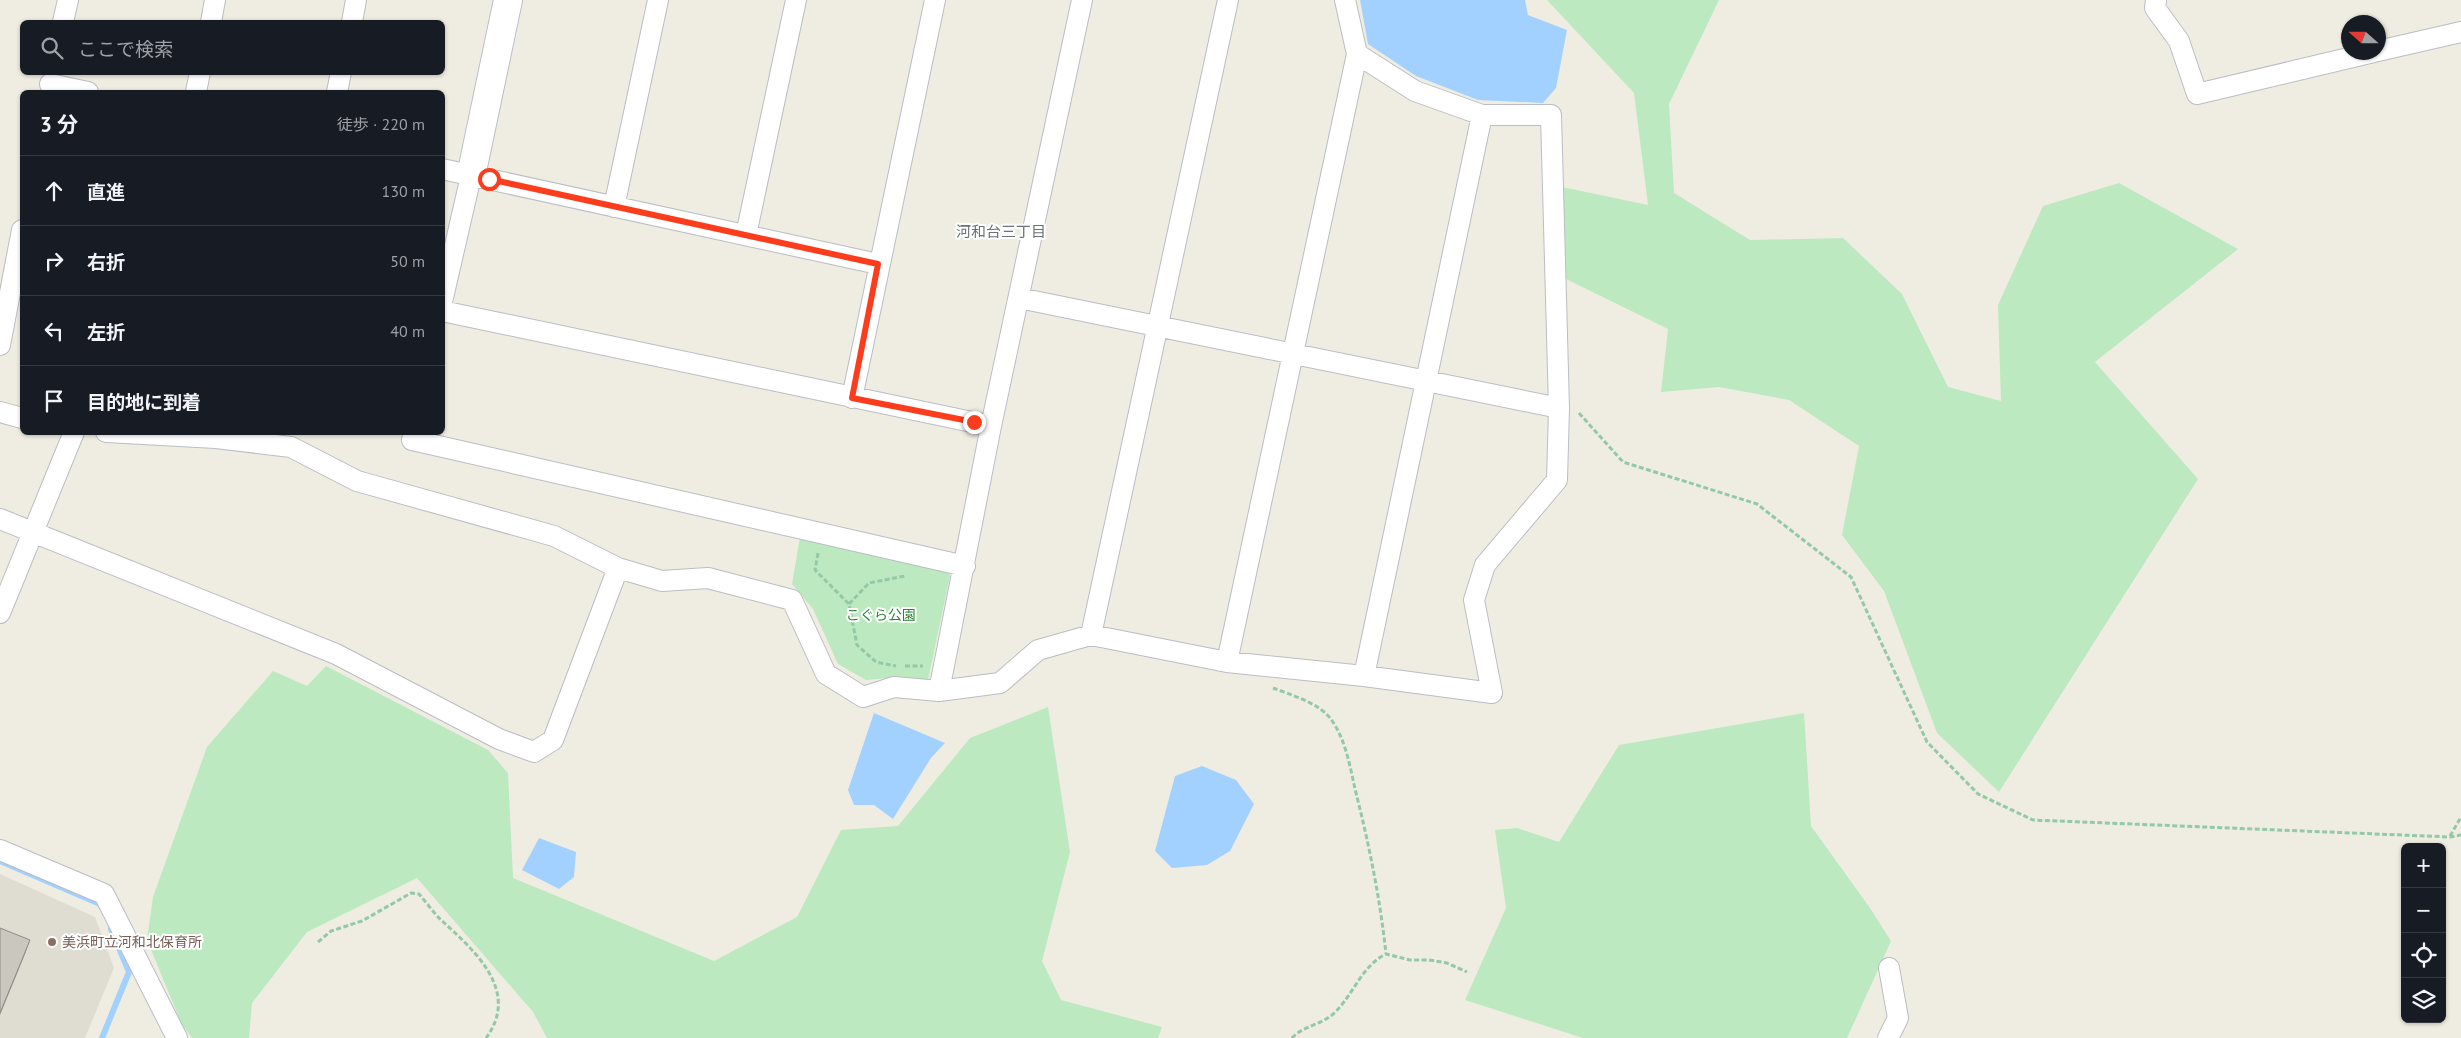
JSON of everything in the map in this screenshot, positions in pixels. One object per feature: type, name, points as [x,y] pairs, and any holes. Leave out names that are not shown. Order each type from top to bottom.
[{"type":"street","points":[[63,20],[68,0]]},
{"type":"street","points":[[210,20],[215,0]]},
{"type":"street","points":[[352,20],[356,0]]},
{"type":"street","points":[[445,289],[508,0]]},
{"type":"street","points":[[614,207],[658,0]]},
{"type":"street","points":[[746,235],[796,0]]},
{"type":"street","points":[[852,398],[878,264],[935,0]]},
{"type":"street","points":[[939,691],[991,426],[1082,0]]},
{"type":"street","points":[[1091,635],[1228,0]]},
{"type":"street","points":[[1227,662],[1357,54],[1345,0]]},
{"type":"street","points":[[2156,0],[2155,8],[2179,41],[2198,94],[2341,60]]},
{"type":"street","points":[[2386,49],[2461,32]]},
{"type":"street","points":[[217,435],[291,447],[357,482],[554,536],[618,568],[662,581],[708,578],[792,600],[826,674],[863,697],[894,687],[939,691],[1000,683],[1038,650],[1091,635],[1227,662],[1364,676],[1492,693],[1474,600],[1485,565],[1557,480],[1558,408],[1551,115],[1482,115],[1415,91],[1357,54]]},
{"type":"street","points":[[196,90],[199,75]]},
{"type":"street","points":[[337,90],[340,75]]},
{"type":"street","points":[[50,83],[80,90]]},
{"type":"street","points":[[1364,676],[1482,115]]},
{"type":"street","points":[[445,170],[878,264]]},
{"type":"street","points":[[0,345],[20,240]]},
{"type":"street","points":[[1018,298],[1558,408]]},
{"type":"street","points":[[445,312],[991,426]]},
{"type":"street","points":[[0,412],[20,417]]},
{"type":"street","points":[[0,613],[73,435]]},
{"type":"street","points":[[413,435],[412,440],[965,566]]},
{"type":"street","points":[[0,519],[336,654],[498,740],[534,752],[553,740],[618,568]]},
{"type":"street","points":[[0,850],[104,894],[176,1038]]},
{"type":"street","points":[[1888,1038],[1898,1018],[1889,968]]},
{"type":"path","points":[[1558,408],[1573,407],[1623,462],[1757,504],[1851,577],[1926,742],[1978,794],[2033,820],[2461,835]]},
{"type":"path","points":[[822,532],[815,570],[849,604],[857,645],[876,662],[901,667],[944,668]]},
{"type":"path","points":[[849,604],[869,583],[904,576]]},
{"type":"path","points":[[1270,686],[1318,708],[1330,718],[1338,733],[1348,760],[1376,876],[1386,954]]},
{"type":"path","points":[[2450,836],[2461,817]]},
{"type":"path","points":[[318,942],[331,931],[362,921],[411,892],[419,894],[440,919],[462,938],[483,962],[498,990],[498,1017],[486,1038]]},
{"type":"path","points":[[1292,1038],[1299,1031],[1334,1014],[1369,966],[1386,954],[1410,960],[1438,961],[1466,972]]},
{"type":"shaded area","name":"美浜町立河和北保育所","points":[[0,874],[95,917],[114,968],[85,1038],[0,1038]]},
{"type":"green space","points":[[1547,0],[1719,0],[1669,104],[1674,193],[1750,240],[1843,238],[1902,294],[1948,387],[2001,401],[1998,305],[2043,206],[2119,183],[2238,249],[2095,362],[2198,479],[1999,792],[1937,733],[1884,591],[1842,535],[1859,446],[1789,400],[1719,387],[1661,392],[1668,329],[1564,278],[1562,187],[1648,205],[1634,93]]},
{"type":"green space","name":"こぐら公園","points":[[800,537],[946,568],[950,576],[928,680],[901,677],[866,680],[838,664],[813,609],[792,584]]},
{"type":"green space","points":[[326,666],[488,750],[508,773],[513,878],[714,961],[797,917],[841,830],[898,826],[970,738],[1048,707],[1070,852],[1042,961],[1061,1000],[1162,1027],[1158,1038],[547,1038],[533,1012],[417,878],[307,932],[252,1003],[249,1038],[192,1038],[182,1025],[147,940],[153,897],[207,747],[273,671],[307,686]]},
{"type":"green space","points":[[1804,713],[1811,826],[1870,908],[1891,941],[1847,1038],[1583,1038],[1465,1000],[1506,908],[1495,830],[1517,828],[1559,842],[1619,745]]},
{"type":"water","points":[[1360,0],[1525,0],[1528,15],[1567,30],[1556,88],[1543,103],[1478,100],[1416,76],[1368,44]]},
{"type":"water","points":[[874,713],[945,743],[931,758],[893,819],[874,805],[854,805],[848,790]]},
{"type":"water","points":[[1202,766],[1236,780],[1254,804],[1230,851],[1207,865],[1172,868],[1155,851],[1175,776]]},
{"type":"water","points":[[539,838],[576,852],[574,877],[559,889],[522,870]]},
{"type":"building","points":[[0,928],[30,940],[0,1013]]},
{"type":"waterway","points":[[0,861],[100,904],[102,908]]},
{"type":"waterway","points":[[102,1038],[129,972],[111,929]]},
{"type":"place","name":"美浜町立河和北保育所","points":[[52,942]]},
{"type":"district","name":"河和台三丁目","points":[[1001,231]]},
{"type":"route","points":[[489,179],[878,264],[852,398],[974,422]]}]
